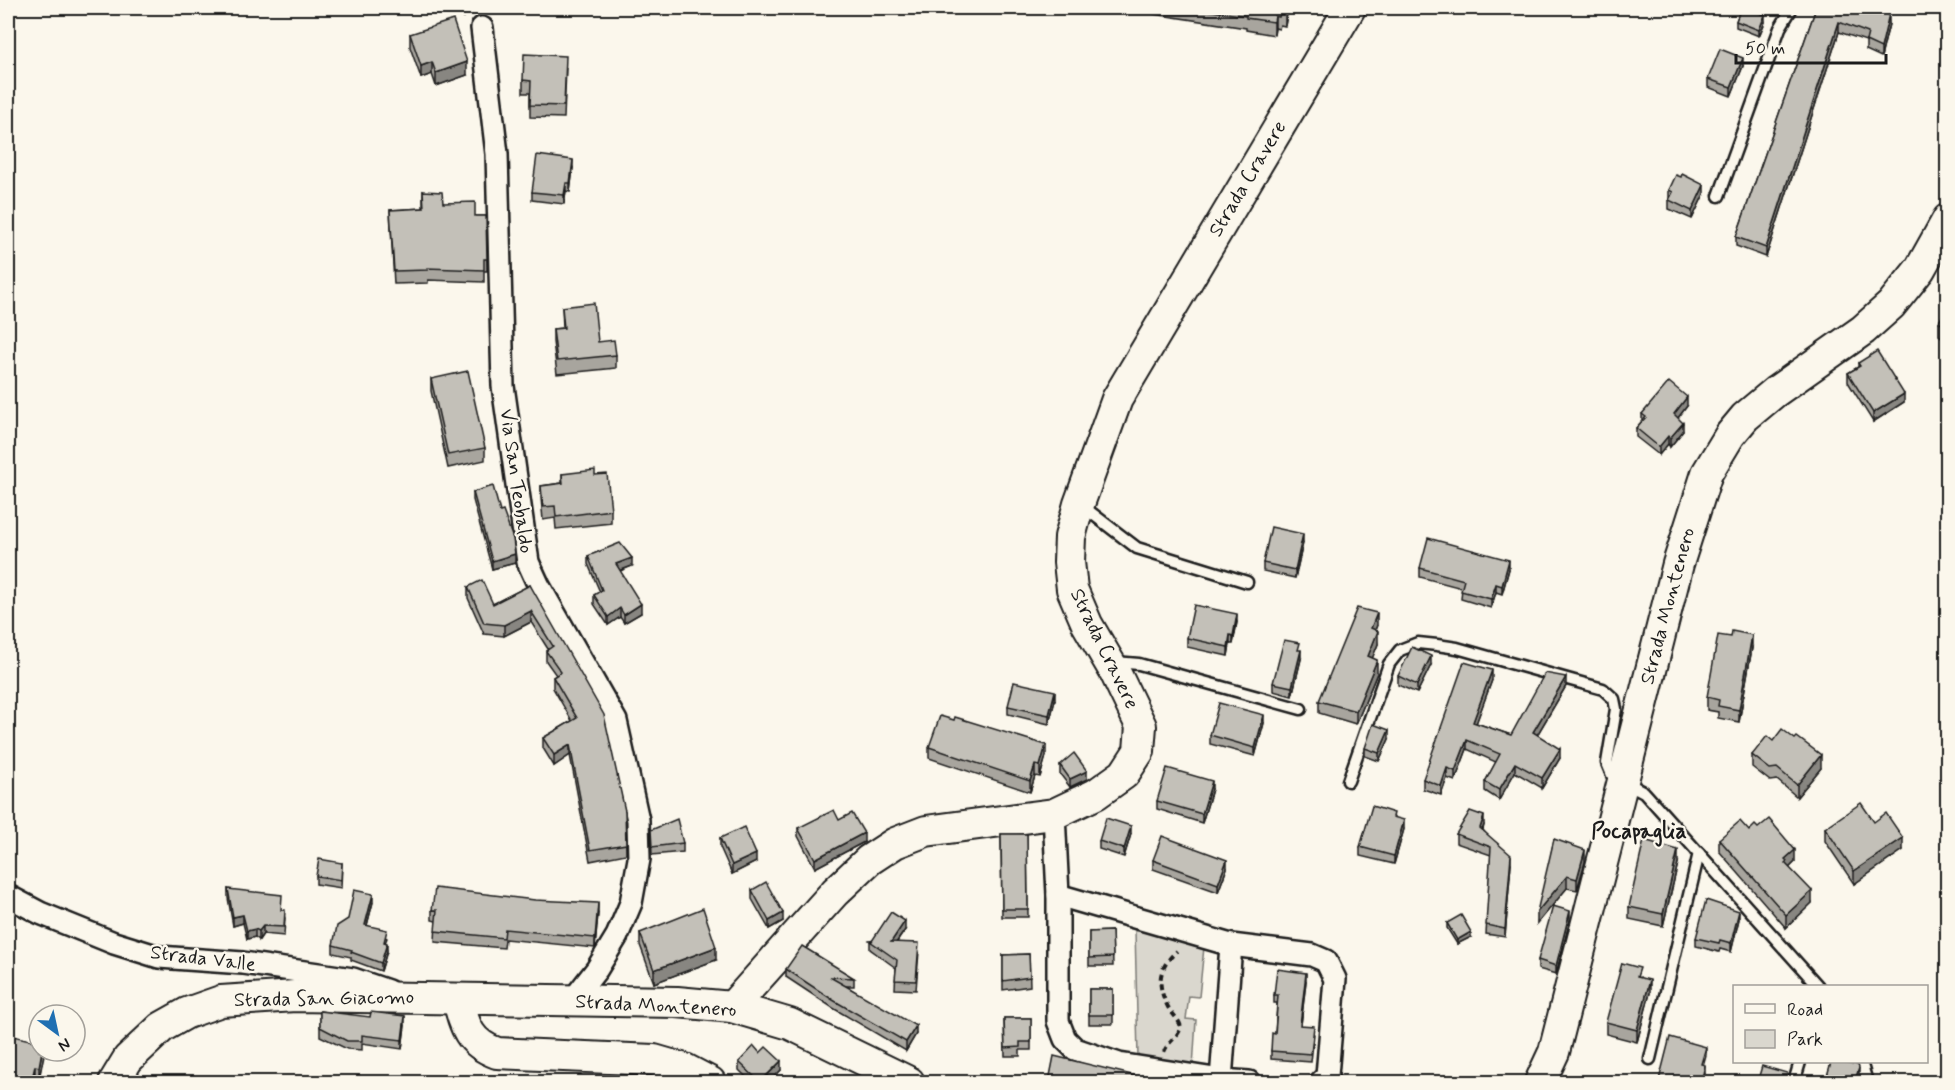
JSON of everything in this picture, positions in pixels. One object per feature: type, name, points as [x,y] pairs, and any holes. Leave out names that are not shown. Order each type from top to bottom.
[{"type":"main road","name":"Strada Cravere","points":[[732,1007],[835,892],[869,860],[895,843],[926,831],[1054,814],[1096,794],[1124,774],[1139,751],[1141,726],[1087,624],[1072,589],[1069,562],[1070,537],[1079,504],[1117,399],[1350,8]]},
{"type":"main road","name":"Strada Montenero","points":[[1540,1083],[1554,1052],[1695,508],[1707,473],[1718,453],[1745,417],[1767,398],[1863,330],[1891,305],[1920,269],[1947,219]]},
{"type":"main road","name":"Strada San Giacomo","points":[[114,1083],[128,1059],[162,1027],[187,1013],[221,1001],[295,996],[458,1000]]},
{"type":"main road","name":"Strada Montenero","points":[[458,1000],[677,1002],[732,1007],[790,1024],[909,1083]]},
{"type":"main road","points":[[458,1000],[464,1024],[473,1038],[483,1048],[497,1053],[654,1060],[685,1069],[710,1083]]},
{"type":"street","name":"Via San Teobaldo","points":[[482,28],[497,154],[503,386],[528,562],[539,586],[616,721],[638,820],[639,859],[631,903],[597,969],[572,1001]]},
{"type":"street","points":[[1054,814],[1058,895],[1058,1021],[1065,1039],[1075,1050],[1119,1064],[1249,1083]]},
{"type":"street","points":[[1058,895],[1231,945],[1312,955],[1326,961],[1335,979],[1327,1076],[1321,1083]]},
{"type":"street","name":"Strada Valle","points":[[8,896],[40,913],[114,943],[159,957],[243,963],[353,979],[406,998]]},
{"type":"street","points":[[1221,1080],[1231,945]]},
{"type":"lane","points":[[1719,196],[1780,28],[1792,8]]},
{"type":"lane","points":[[1079,504],[1137,548],[1247,582]]},
{"type":"lane","points":[[1348,781],[1389,664],[1400,650],[1418,643],[1457,648],[1603,689],[1614,699],[1616,709],[1606,764],[1612,775],[1644,792],[1818,985]]},
{"type":"lane","points":[[1109,662],[1139,664],[1301,708]]},
{"type":"lane","points":[[1650,1059],[1699,853]]},
{"type":"lane","points":[[1794,1083],[1800,1063]]},
{"type":"lane","points":[[1861,1063],[1867,1083]]},
{"type":"path","points":[[1163,1070],[1164,1051],[1167,1044],[1177,1036],[1181,1027],[1164,996],[1160,977],[1165,962],[1182,944],[1186,932]]},
{"type":"green space","points":[[1135,929],[1204,947],[1199,997],[1189,996],[1186,1019],[1196,1020],[1193,1067],[1138,1057]]},
{"type":"building","points":[[1192,8],[1286,8],[1285,14],[1280,13],[1279,17],[1275,16],[1274,22]]},
{"type":"building","points":[[1741,8],[1762,8],[1760,13],[1765,15],[1759,30],[1736,21]]},
{"type":"building","points":[[1816,8],[1886,8],[1885,13],[1889,14],[1881,48],[1866,41],[1868,33],[1839,22],[1766,248],[1736,237]]},
{"type":"building","points":[[453,20],[467,62],[436,73],[432,62],[421,66],[410,34]]},
{"type":"building","points":[[1720,49],[1743,58],[1731,87],[1708,79]]},
{"type":"building","points":[[524,54],[566,56],[564,106],[530,105],[531,81],[523,80]]},
{"type":"building","points":[[537,155],[573,160],[570,183],[566,183],[564,195],[532,192]]},
{"type":"building","points":[[1682,174],[1704,185],[1692,211],[1669,200],[1673,192],[1669,190],[1676,175],[1681,177]]},
{"type":"building","points":[[423,191],[442,192],[443,203],[475,202],[475,216],[486,216],[487,259],[484,259],[484,270],[427,268],[428,270],[394,271],[390,210],[424,208]]},
{"type":"building","points":[[594,303],[598,342],[614,340],[616,355],[557,361],[553,329],[564,328],[562,307]]},
{"type":"building","points":[[1947,308],[1947,328],[1939,322]]},
{"type":"building","points":[[1877,351],[1904,394],[1873,413],[1848,373],[1860,366],[1858,363]]},
{"type":"building","points":[[468,371],[485,448],[448,455],[431,379]]},
{"type":"building","points":[[1669,382],[1687,397],[1674,414],[1683,423],[1659,447],[1636,428],[1646,417],[1642,414]]},
{"type":"building","points":[[595,470],[595,475],[607,474],[611,510],[556,517],[555,506],[543,507],[541,486],[563,483],[562,474]]},
{"type":"building","points":[[493,486],[500,512],[503,511],[513,539],[515,554],[492,561],[473,492]]},
{"type":"building","points":[[1271,527],[1303,534],[1295,570],[1263,563]]},
{"type":"building","points":[[1428,538],[1509,560],[1502,586],[1496,584],[1491,599],[1461,591],[1464,580],[1420,568]]},
{"type":"building","points":[[620,543],[632,558],[616,564],[641,604],[624,615],[620,608],[608,617],[594,595],[602,590],[588,556]]},
{"type":"building","points":[[482,580],[493,604],[530,585],[604,715],[625,811],[626,844],[590,850],[570,745],[554,755],[543,738],[577,718],[553,677],[561,672],[546,651],[553,646],[531,611],[504,625],[484,623],[468,587]]},
{"type":"building","points":[[1194,605],[1237,614],[1233,636],[1230,635],[1228,647],[1187,638]]},
{"type":"building","points":[[1357,608],[1377,613],[1371,628],[1378,631],[1368,656],[1377,660],[1356,711],[1319,701]]},
{"type":"building","points":[[1732,631],[1752,635],[1739,710],[1718,706],[1719,700],[1707,697],[1718,635],[1731,637]]},
{"type":"building","points":[[1284,640],[1300,643],[1298,650],[1301,650],[1292,687],[1273,683]]},
{"type":"building","points":[[1412,647],[1431,656],[1417,685],[1398,676]]},
{"type":"building","points":[[1464,662],[1492,670],[1473,722],[1511,735],[1545,673],[1566,677],[1533,732],[1560,749],[1542,778],[1515,763],[1499,790],[1485,782],[1500,754],[1467,740],[1455,771],[1447,768],[1441,786],[1423,779]]},
{"type":"building","points":[[1014,682],[1055,691],[1049,715],[1008,706]]},
{"type":"building","points":[[1219,703],[1264,715],[1255,748],[1210,735]]},
{"type":"building","points":[[940,716],[954,720],[955,717],[1046,745],[1040,766],[1035,765],[1030,781],[929,747]]},
{"type":"building","points":[[1373,724],[1389,730],[1379,753],[1365,748]]},
{"type":"building","points":[[1782,729],[1821,755],[1797,785],[1777,768],[1770,769],[1752,755],[1767,736],[1773,741]]},
{"type":"building","points":[[1074,753],[1087,771],[1070,779],[1060,765]]},
{"type":"building","points":[[1167,768],[1212,781],[1202,814],[1157,801]]},
{"type":"building","points":[[1861,803],[1874,822],[1886,813],[1903,838],[1854,871],[1825,828]]},
{"type":"building","points":[[1372,806],[1394,813],[1393,817],[1404,820],[1394,856],[1360,847]]},
{"type":"building","points":[[834,810],[839,820],[852,813],[864,833],[815,859],[798,828]]},
{"type":"building","points":[[1470,811],[1484,816],[1480,828],[1511,855],[1505,929],[1486,925],[1491,847],[1456,834]]},
{"type":"building","points":[[1106,818],[1131,826],[1124,849],[1099,841]]},
{"type":"building","points":[[677,819],[683,843],[652,847],[651,830]]},
{"type":"building","points":[[1769,819],[1795,850],[1785,859],[1787,861],[1785,863],[1812,891],[1786,915],[1719,839],[1740,821],[1749,831],[1755,825],[1758,828]]},
{"type":"building","points":[[744,827],[756,854],[732,865],[720,838]]},
{"type":"building","points":[[1001,834],[1027,834],[1028,909],[1002,909]]},
{"type":"building","points":[[1162,836],[1227,860],[1218,884],[1153,860]]},
{"type":"building","points":[[1554,839],[1585,850],[1577,879],[1567,876],[1537,912]]},
{"type":"building","points":[[1644,840],[1678,850],[1663,914],[1629,907]]},
{"type":"building","points":[[319,859],[342,863],[341,880],[316,876]]},
{"type":"building","points":[[766,882],[783,913],[769,921],[752,890]]},
{"type":"building","points":[[435,888],[535,900],[598,903],[595,938],[505,929],[504,938],[435,931],[437,910],[432,910]]},
{"type":"building","points":[[228,889],[282,895],[281,910],[285,910],[284,927],[263,926],[259,931],[255,929],[247,931],[243,915],[233,917]]},
{"type":"building","points":[[354,890],[373,894],[365,925],[387,930],[384,942],[387,943],[381,963],[351,952],[352,950],[333,945],[337,926],[348,919]]},
{"type":"building","points":[[1706,900],[1739,911],[1731,943],[1696,938]]},
{"type":"building","points":[[1553,906],[1570,911],[1556,966],[1538,960]]},
{"type":"building","points":[[703,908],[716,947],[654,970],[640,933]]},
{"type":"building","points":[[891,912],[905,921],[891,942],[919,943],[916,981],[895,980],[897,960],[870,941]]},
{"type":"building","points":[[1461,915],[1471,932],[1457,940],[1447,923]]},
{"type":"building","points":[[1112,931],[1113,957],[1089,958],[1089,932]]},
{"type":"building","points":[[802,946],[854,978],[830,977],[916,1026],[906,1042],[833,1000],[786,969]]},
{"type":"building","points":[[1029,954],[1030,977],[1003,981],[1003,955]]},
{"type":"building","points":[[1622,963],[1640,968],[1637,977],[1650,980],[1637,1030],[1606,1022]]},
{"type":"building","points":[[1277,969],[1306,973],[1300,1025],[1314,1026],[1311,1054],[1271,1051],[1272,1033],[1275,1034],[1278,995],[1274,995]]},
{"type":"building","points":[[1089,989],[1113,989],[1113,1015],[1089,1015]]},
{"type":"building","points":[[320,1011],[370,1017],[371,1012],[405,1016],[402,1040],[362,1035],[362,1041],[347,1041],[320,1027]]},
{"type":"building","points":[[1004,1018],[1031,1018],[1031,1042],[1020,1042],[1020,1047],[1005,1048]]},
{"type":"building","points":[[13,1036],[27,1039],[27,1063],[40,1063],[39,1067],[35,1066],[31,1083],[8,1083],[8,1046],[11,1047]]},
{"type":"building","points":[[1670,1037],[1706,1047],[1701,1064],[1705,1065],[1701,1083],[1669,1083],[1659,1080]]},
{"type":"building","points":[[754,1046],[760,1053],[766,1047],[781,1061],[760,1082],[739,1062]]},
{"type":"building","points":[[1054,1056],[1136,1076],[1134,1083],[1055,1083],[1049,1081]]},
{"type":"building","points":[[1831,1063],[1849,1063],[1858,1065],[1859,1068],[1854,1083],[1828,1083],[1829,1076],[1827,1076]]},
{"type":"building","points":[[1762,1066],[1787,1073],[1788,1083],[1757,1083]]},
{"type":"district","name":"Pocapaglia","points":[[1639,832]]}]
